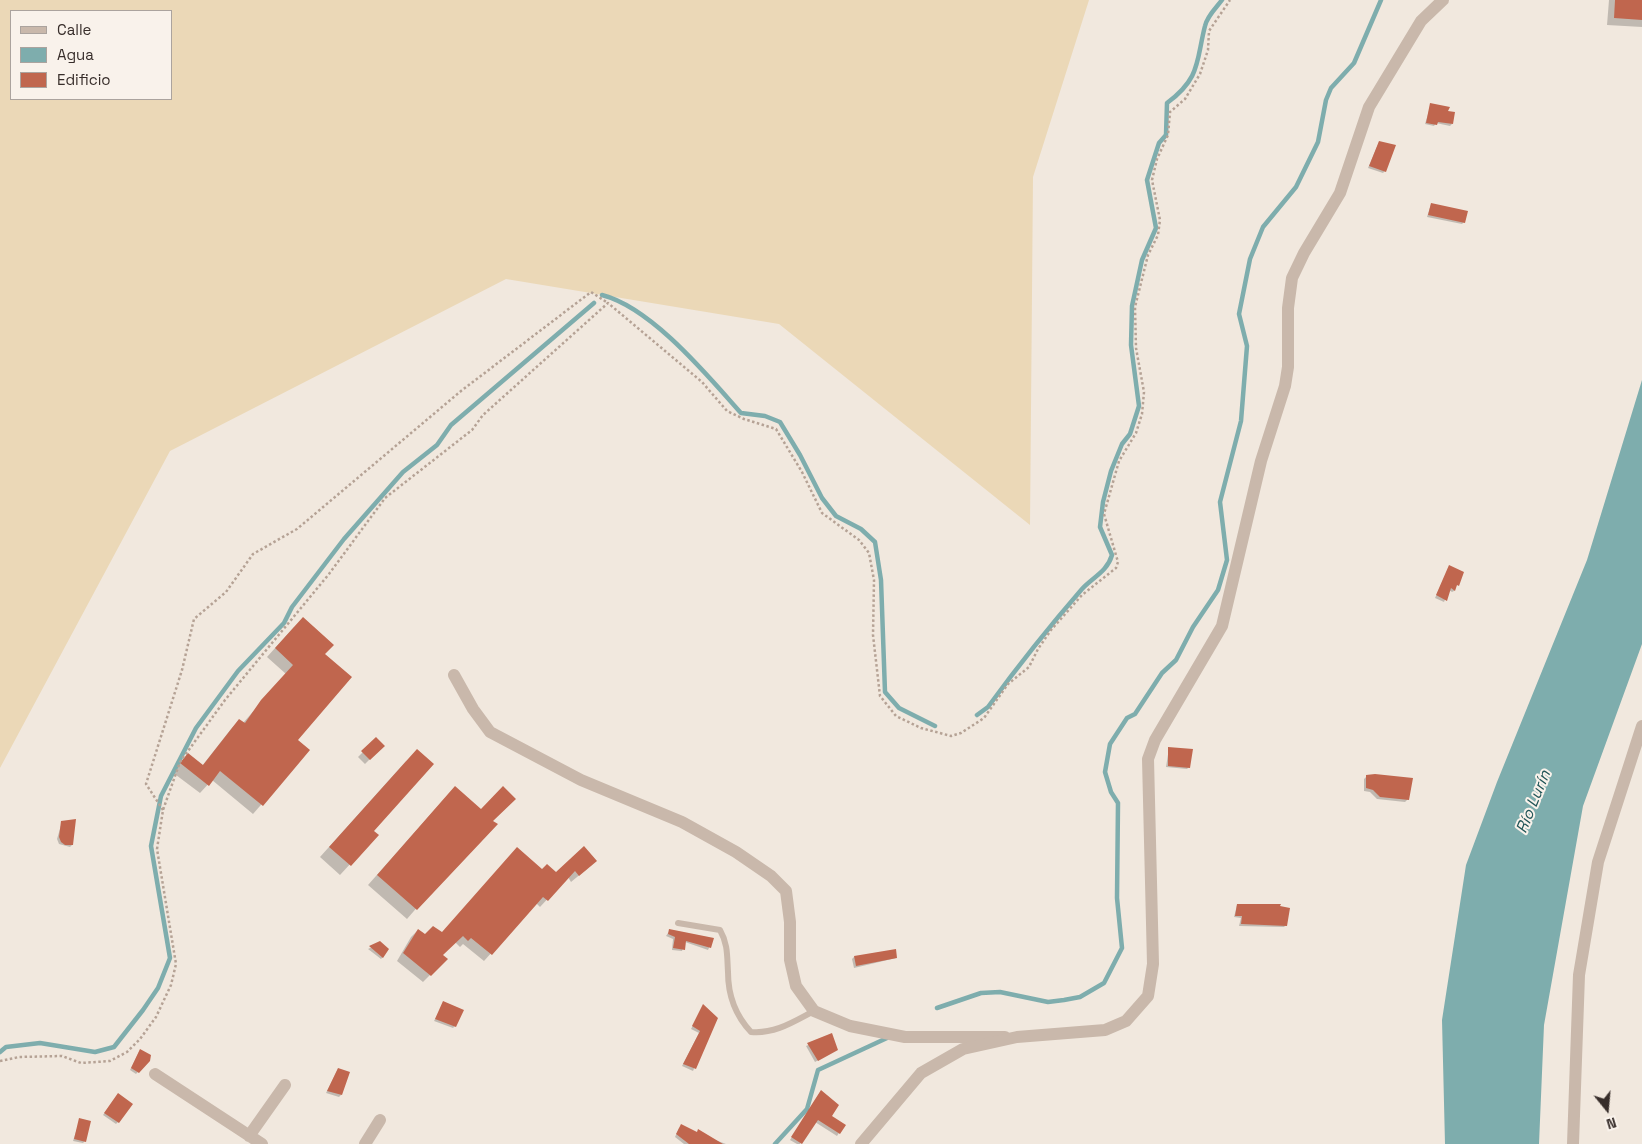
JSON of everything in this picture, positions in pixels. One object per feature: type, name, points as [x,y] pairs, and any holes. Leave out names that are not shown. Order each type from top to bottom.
[{"type":"street","points":[[454,675],[473,709],[490,732],[581,780],[682,822],[736,852],[771,876],[786,891],[790,922],[790,960],[796,986],[814,1012],[850,1026],[905,1037],[1017,1037],[1105,1030],[1126,1021],[1148,996],[1153,964],[1148,759],[1155,740],[1222,626],[1261,461],[1284,386],[1288,358],[1288,308],[1292,278],[1304,253],[1340,193],[1369,107],[1421,21],[1443,0]]},
{"type":"street","points":[[1573,1144],[1579,975],[1598,862],[1642,726]]},
{"type":"street","points":[[861,1144],[921,1073],[964,1049],[1017,1037]]},
{"type":"street","points":[[155,1074],[262,1144]]},
{"type":"street","points":[[249,1136],[285,1085]]},
{"type":"street","points":[[365,1144],[380,1120]]},
{"type":"lane","points":[[678,923],[720,930],[727,942],[732,1002],[739,1020],[751,1032],[765,1033],[786,1026],[814,1012]]},
{"type":"path","points":[[162,808],[146,784],[182,670],[194,619],[226,592],[253,554],[297,530],[461,391],[591,292],[608,303],[702,382],[727,411],[744,419],[776,429],[802,472],[822,513],[859,540],[870,553],[874,580],[873,635],[880,696],[896,716],[921,728],[950,736],[961,733],[972,724],[984,718],[1008,684],[1029,667],[1051,630],[1082,595],[1116,568],[1118,562],[1104,514],[1119,461],[1136,432],[1142,414],[1144,392],[1136,348],[1135,307],[1148,255],[1158,235],[1160,220],[1154,197],[1153,171],[1168,135],[1170,112],[1184,99],[1200,74],[1208,50],[1209,31],[1230,0]]},
{"type":"path","points":[[0,1061],[19,1057],[62,1056],[81,1063],[110,1061],[127,1052],[140,1039],[156,1017],[171,985],[176,964],[158,850],[162,808],[180,762],[225,700],[278,637],[293,614],[329,574],[385,498],[472,430],[483,415],[608,303]]},
{"type":"sand","points":[[0,0],[1089,0],[1033,177],[1030,525],[779,324],[506,279],[170,451],[0,768]]},
{"type":"water","name":"Río Lurín","points":[[1642,380],[1642,644],[1583,806],[1544,1025],[1539,1144],[1445,1144],[1442,1020],[1466,865],[1497,782],[1587,560]]},
{"type":"building","points":[[1615,0],[1642,0],[1642,20],[1614,18]]},
{"type":"building","points":[[1430,103],[1450,107],[1448,111],[1455,112],[1453,124],[1438,122],[1437,125],[1426,123]]},
{"type":"building","points":[[1379,141],[1396,145],[1386,172],[1369,166]]},
{"type":"building","points":[[1431,203],[1468,211],[1465,223],[1428,215]]},
{"type":"building","points":[[1449,565],[1464,572],[1455,591],[1451,588],[1447,601],[1436,595]]},
{"type":"building","points":[[303,617],[334,645],[325,654],[352,677],[298,740],[310,750],[263,806],[220,771],[209,786],[180,763],[188,753],[203,765],[239,719],[245,723],[261,700],[293,665],[275,648]]},
{"type":"building","points":[[376,737],[385,746],[370,760],[361,751]]},
{"type":"building","points":[[1168,747],[1193,749],[1190,768],[1168,766]]},
{"type":"building","points":[[417,749],[434,764],[374,831],[379,835],[351,866],[329,847]]},
{"type":"building","points":[[1375,774],[1413,778],[1409,800],[1380,797],[1373,790],[1366,788],[1366,775]]},
{"type":"building","points":[[455,786],[481,809],[503,786],[516,799],[493,821],[498,824],[417,910],[377,875]]},
{"type":"building","points":[[76,819],[73,845],[65,845],[59,837],[61,821]]},
{"type":"building","points":[[584,846],[597,861],[579,876],[575,871],[548,901],[543,897],[492,955],[471,938],[468,941],[463,936],[443,955],[448,959],[431,976],[403,953],[418,929],[425,934],[433,926],[442,932],[517,847],[542,869],[547,864],[556,872]]},
{"type":"building","points":[[1237,904],[1281,904],[1280,906],[1290,908],[1287,926],[1241,924],[1242,916],[1235,916]]},
{"type":"building","points":[[669,929],[714,938],[711,948],[686,941],[685,950],[673,948],[675,937],[668,934]]},
{"type":"building","points":[[380,941],[389,949],[383,958],[369,946]]},
{"type":"building","points":[[896,949],[897,958],[856,966],[854,956]]},
{"type":"building","points":[[443,1001],[464,1010],[456,1027],[435,1019]]},
{"type":"building","points":[[703,1004],[718,1018],[696,1069],[683,1064],[700,1031],[692,1026]]},
{"type":"building","points":[[832,1033],[838,1050],[818,1061],[807,1043]]},
{"type":"building","points":[[140,1049],[151,1055],[150,1061],[139,1073],[131,1068]]},
{"type":"building","points":[[338,1068],[350,1072],[342,1095],[327,1091]]},
{"type":"building","points":[[821,1090],[839,1105],[832,1116],[846,1125],[840,1134],[818,1120],[802,1144],[791,1137]]},
{"type":"building","points":[[118,1093],[133,1104],[119,1123],[104,1113]]},
{"type":"building","points":[[79,1118],[91,1121],[86,1142],[74,1139]]},
{"type":"building","points":[[681,1124],[697,1132],[698,1129],[723,1144],[689,1144],[676,1134]]},
{"type":"waterway","points":[[977,715],[988,707],[1070,603],[1110,561],[1112,555],[1100,527],[1103,502],[1111,471],[1122,444],[1130,434],[1139,406],[1131,345],[1132,306],[1142,260],[1156,228],[1147,180],[1159,143],[1166,135],[1167,103],[1178,94],[1192,77],[1206,22],[1222,0]]},
{"type":"waterway","points":[[937,1008],[981,993],[1000,992],[1048,1002],[1080,997],[1104,983],[1122,948],[1117,898],[1118,803],[1111,792],[1105,772],[1110,744],[1127,718],[1135,714],[1162,673],[1176,660],[1193,627],[1218,590],[1227,560],[1220,502],[1241,421],[1247,346],[1239,314],[1250,259],[1263,227],[1296,187],[1318,142],[1326,100],[1331,88],[1354,63],[1381,0]]},
{"type":"waterway","points":[[602,295],[621,302],[659,328],[695,362],[741,413],[765,416],[780,422],[800,455],[822,498],[836,516],[861,529],[875,542],[881,580],[885,692],[899,708],[935,726]]},
{"type":"waterway","points":[[0,1052],[6,1047],[40,1043],[95,1052],[114,1047],[158,988],[170,958],[151,846],[161,796],[196,728],[238,671],[284,623],[292,607],[344,539],[403,472],[437,445],[451,425],[594,303]]},
{"type":"waterway","points":[[775,1144],[807,1109],[818,1070],[887,1038]]}]
